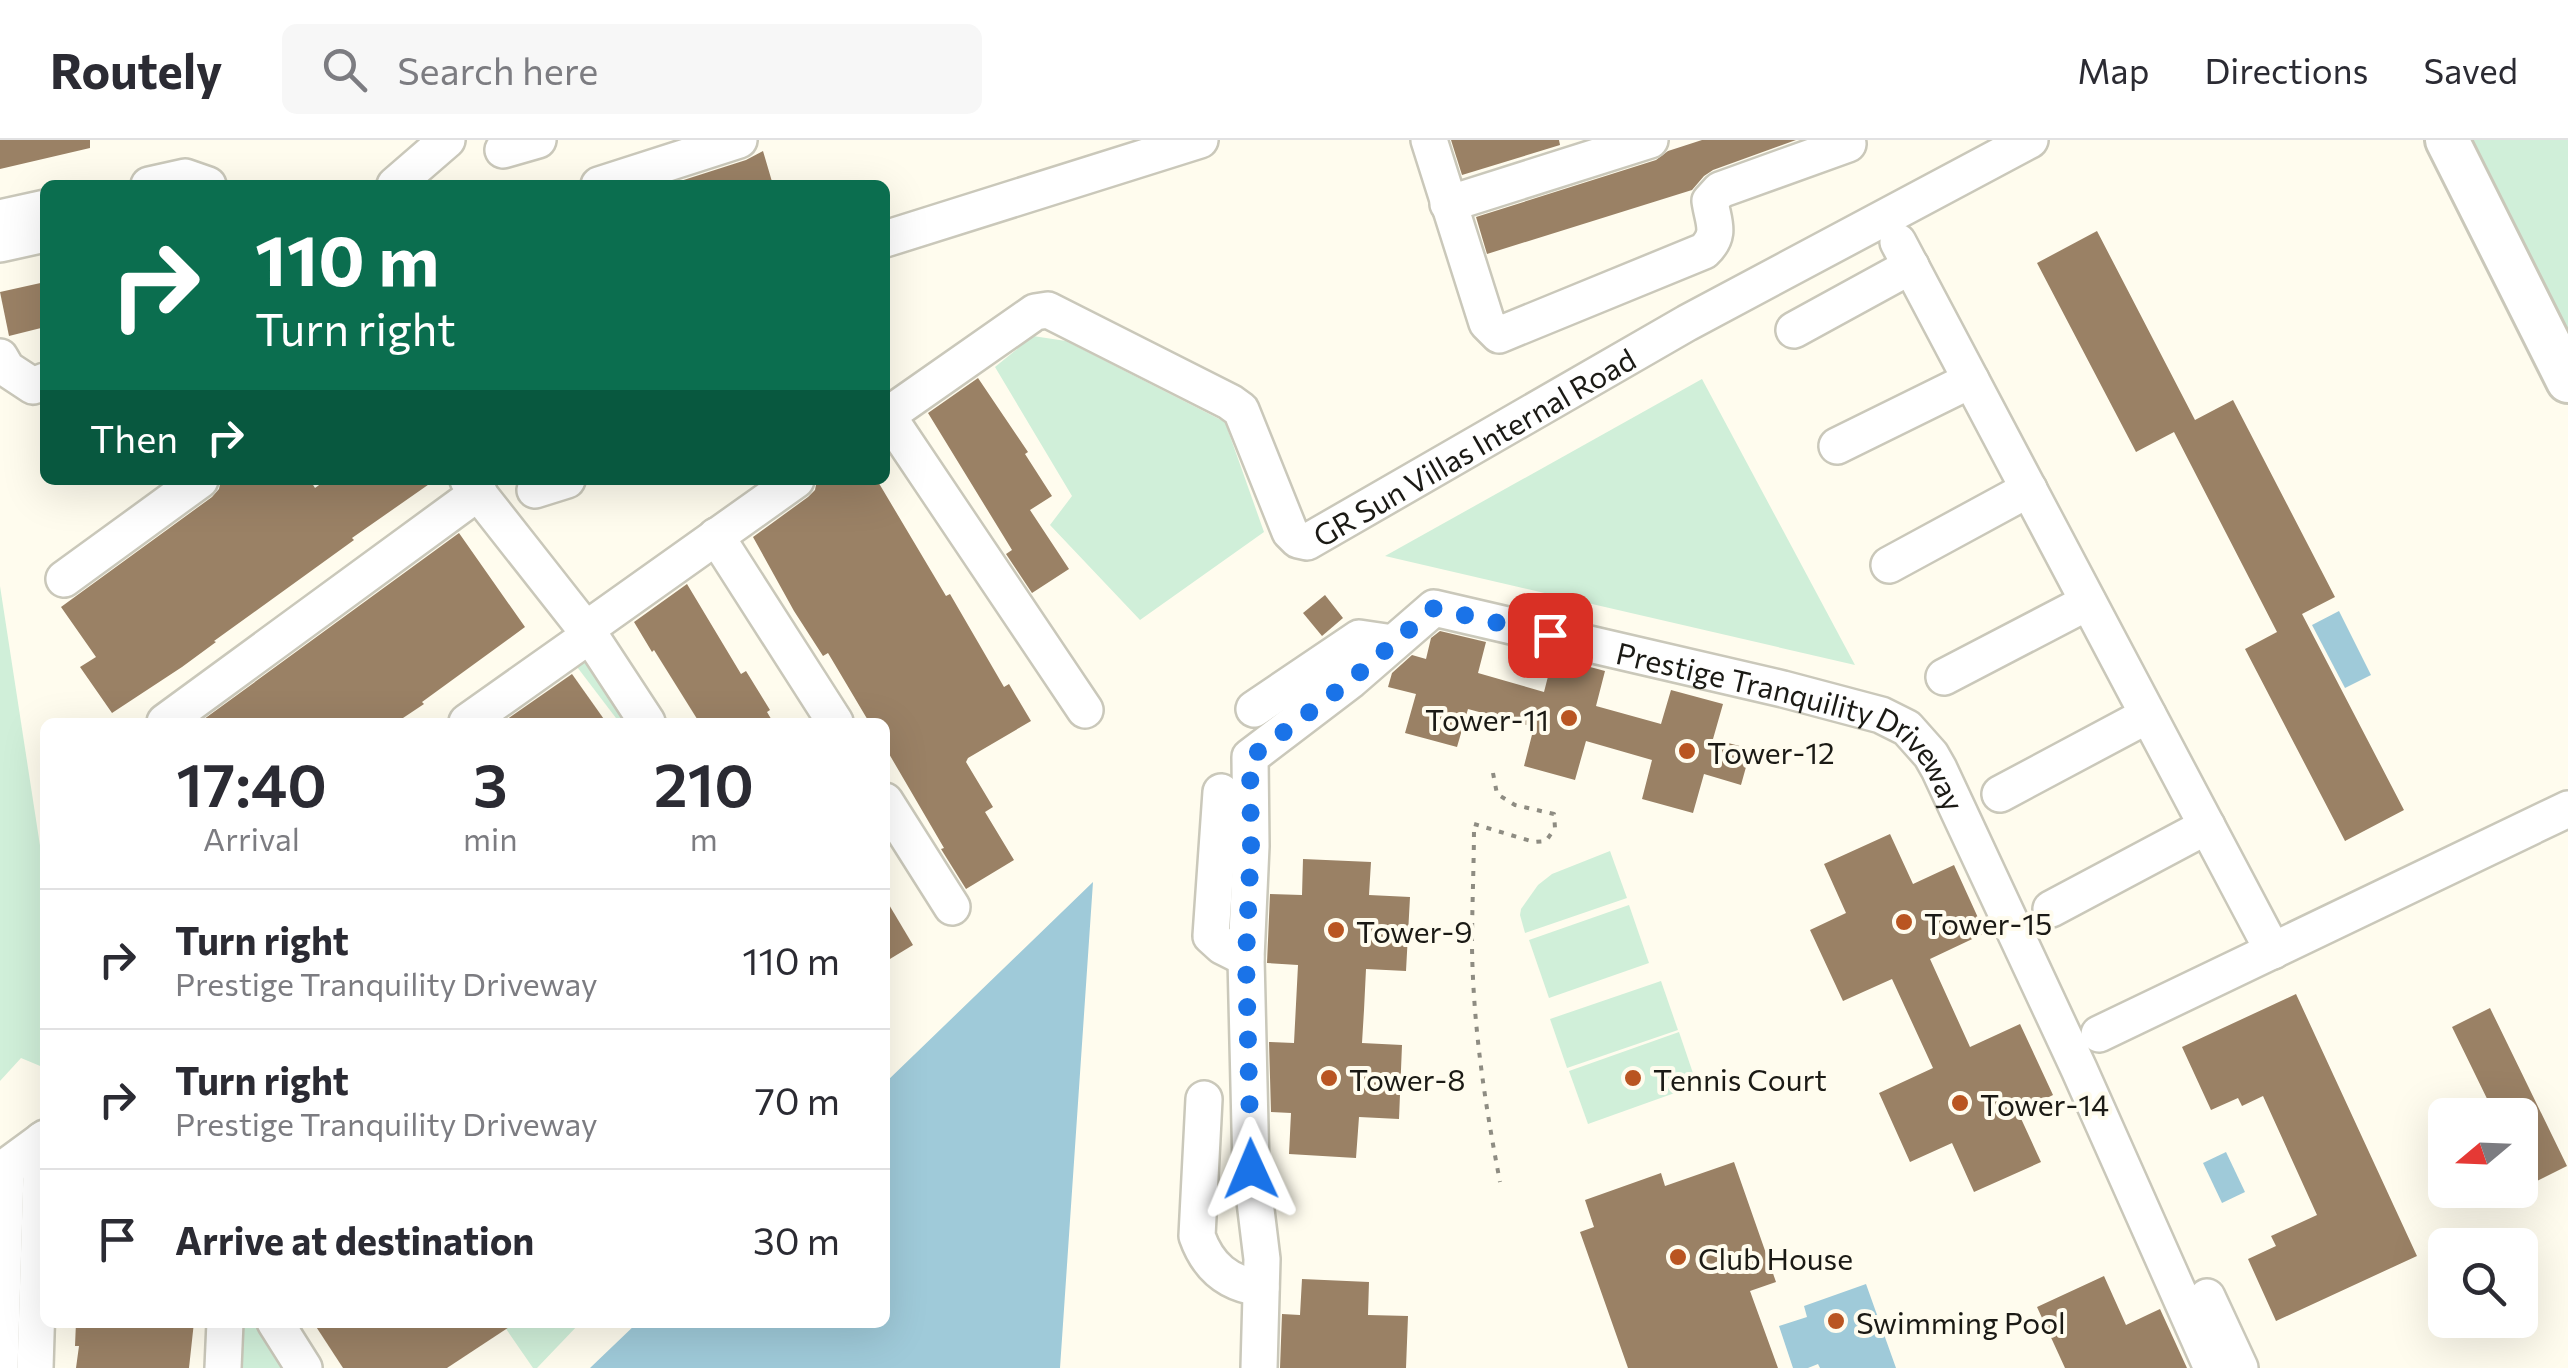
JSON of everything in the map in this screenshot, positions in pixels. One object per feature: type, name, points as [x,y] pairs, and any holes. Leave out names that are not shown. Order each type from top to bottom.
[{"type":"main road","points":[[2448,140],[2568,381]]},
{"type":"street","points":[[401,180],[446,140]]},
{"type":"street","points":[[503,150],[538,140]]},
{"type":"street","points":[[615,180],[739,140]]},
{"type":"street","points":[[890,238],[1200,140]]},
{"type":"street","points":[[1429,140],[1487,323],[1499,335],[1704,251],[1715,237],[1717,228],[1710,201],[1720,190],[1852,141]]},
{"type":"street","points":[[1448,204],[1650,140]]},
{"type":"street","name":"GR Sun Villas Internal Road","points":[[890,413],[1035,312],[1048,310],[1241,410],[1290,532],[1307,542],[1688,322],[2030,140]]},
{"type":"street","points":[[0,218],[40,209]]},
{"type":"street","points":[[0,244],[40,235]]},
{"type":"street","points":[[1794,330],[1904,254],[2272,951]]},
{"type":"street","points":[[0,357],[6,369],[34,386],[40,383]]},
{"type":"street","points":[[1837,446],[1971,380]]},
{"type":"street","points":[[890,422],[1085,710]]},
{"type":"street","points":[[64,580],[193,485]]},
{"type":"street","points":[[473,718],[789,485]]},
{"type":"street","points":[[170,718],[473,486],[588,632],[645,718]]},
{"type":"street","points":[[1889,565],[2028,489]]},
{"type":"street","points":[[716,536],[832,718]]},
{"type":"street","points":[[1944,677],[2088,602]]},
{"type":"street","name":"Prestige Tranquility Driveway","points":[[1259,1368],[1262,1259],[1251,1169],[1246,958],[1250,758],[1351,680],[1434,608],[1783,689],[1881,715],[1907,728],[1932,754],[2079,1069],[2212,1368]]},
{"type":"street","points":[[1254,709],[1359,638],[1392,643]]},
{"type":"street","points":[[2026,955],[2036,933],[2034,916],[1990,797],[2148,715]]},
{"type":"street","points":[[1221,792],[1211,936],[1246,958]]},
{"type":"street","points":[[890,809],[952,907]]},
{"type":"street","points":[[2100,1034],[2568,809]]},
{"type":"street","points":[[2051,909],[2207,826]]},
{"type":"street","points":[[2079,1069],[2097,1069],[2109,1081],[2166,1205]]},
{"type":"street","points":[[1204,1098],[1197,1236],[1202,1251],[1223,1275],[1234,1282],[1261,1288]]},
{"type":"street","points":[[0,1368],[6,1175],[11,1163],[40,1141]]},
{"type":"street","points":[[35,1368],[40,1225]]},
{"type":"street","points":[[2183,1246],[2240,1368]]},
{"type":"street","points":[[223,1368],[225,1328]]},
{"type":"street","points":[[279,1328],[304,1368]]},
{"type":"path","points":[[1493,773],[1498,794],[1515,805],[1554,814],[1555,828],[1546,841],[1534,842],[1474,824],[1472,948],[1476,1010],[1489,1125],[1500,1182]]},
{"type":"green space","points":[[2472,140],[2568,140],[2568,349]]},
{"type":"green space","points":[[1033,336],[1066,341],[1225,422],[1264,532],[1140,620],[1050,525],[1072,496],[995,367]]},
{"type":"green space","points":[[1702,379],[1855,665],[1385,556]]},
{"type":"green space","points":[[0,586],[40,846],[40,1066],[21,1058],[0,1081]]},
{"type":"green space","points":[[584,650],[635,718],[616,718],[571,659]]},
{"type":"green space","points":[[1610,851],[1627,898],[1525,933],[1521,909],[1538,885],[1552,874]]},
{"type":"green space","points":[[1629,905],[1649,963],[1549,998],[1529,940]]},
{"type":"green space","points":[[1661,981],[1678,1030],[1567,1068],[1550,1019]]},
{"type":"green space","name":"Tennis Court","points":[[1679,1032],[1697,1085],[1588,1124],[1569,1071]]},
{"type":"green space","points":[[244,1328],[268,1328],[294,1368],[241,1368]]},
{"type":"green space","points":[[505,1328],[575,1328],[537,1368],[533,1368]]},
{"type":"water","points":[[2339,611],[2371,675],[2345,688],[2312,625]]},
{"type":"water","points":[[1093,882],[1060,1368],[590,1368],[632,1328],[890,1328],[890,1078]]},
{"type":"water","points":[[2226,1152],[2245,1192],[2222,1203],[2203,1163]]},
{"type":"water","name":"Swimming Pool","points":[[1866,1284],[1896,1368],[1820,1368],[1818,1364],[1793,1368],[1779,1326],[1807,1317],[1804,1306]]},
{"type":"building","points":[[0,140],[90,140],[90,148],[0,169]]},
{"type":"building","points":[[1451,140],[1559,140],[1560,145],[1462,175]]},
{"type":"building","points":[[1702,140],[1796,140],[1713,170],[1692,190],[1487,254],[1476,217],[1656,160],[1668,151]]},
{"type":"building","points":[[763,151],[772,180],[684,180]]},
{"type":"building","points":[[2097,231],[2195,420],[2233,400],[2335,597],[2302,614],[2404,810],[2345,841],[2245,649],[2277,632],[2174,432],[2136,452],[2037,263]]},
{"type":"building","points":[[40,283],[40,328],[9,336],[0,292]]},
{"type":"building","points":[[978,378],[1028,452],[1025,454],[1052,496],[1030,510],[1069,569],[1032,593],[1006,554],[1012,550],[928,413]]},
{"type":"building","points":[[220,485],[428,485],[182,667],[112,713],[80,667],[96,657],[61,607]]},
{"type":"building","points":[[816,485],[880,485],[1004,687],[1009,684],[1031,721],[966,762],[993,807],[985,812],[1014,860],[966,889],[890,756],[890,718],[867,718],[828,653],[823,656],[794,611],[753,537],[815,490]]},
{"type":"building","points":[[459,533],[525,627],[403,718],[205,718]]},
{"type":"building","points":[[687,584],[741,674],[746,671],[770,710],[767,712],[771,718],[696,718],[634,622]]},
{"type":"building","points":[[1325,595],[1343,618],[1322,636],[1303,613]]},
{"type":"building","points":[[1440,631],[1486,642],[1478,673],[1544,692],[1553,657],[1605,671],[1596,706],[1661,724],[1671,690],[1723,704],[1713,739],[1751,749],[1741,785],[1704,774],[1693,813],[1642,799],[1652,760],[1586,741],[1575,780],[1524,766],[1534,727],[1468,709],[1457,747],[1405,733],[1416,694],[1388,687],[1392,673],[1412,655],[1426,659],[1431,638]]},
{"type":"building","points":[[572,674],[603,718],[509,718]]},
{"type":"building","points":[[1890,834],[1913,884],[1954,865],[1985,933],[1930,959],[1970,1047],[2020,1024],[2053,1095],[2018,1112],[2041,1162],[1974,1192],[1952,1143],[1910,1162],[1879,1093],[1933,1068],[1892,979],[1843,1001],[1810,930],[1846,913],[1824,864]]},
{"type":"building","points":[[1303,859],[1371,862],[1369,895],[1410,897],[1406,971],[1366,969],[1362,1043],[1402,1045],[1399,1119],[1359,1117],[1356,1158],[1289,1154],[1291,1113],[1271,1112],[1269,1042],[1294,1043],[1298,965],[1267,963],[1270,894],[1302,895]]},
{"type":"building","points":[[890,906],[913,945],[890,959]]},
{"type":"building","points":[[2296,994],[2417,1256],[2276,1321],[2248,1259],[2276,1246],[2271,1236],[2317,1215],[2263,1096],[2242,1106],[2238,1098],[2211,1110],[2182,1047]]},
{"type":"building","points":[[2490,1008],[2534,1098],[2487,1098],[2452,1027]]},
{"type":"building","points":[[2538,1106],[2567,1166],[2538,1180]]},
{"type":"building","name":"Club House","points":[[1734,1162],[1776,1282],[1750,1291],[1778,1368],[1628,1368],[1580,1232],[1594,1227],[1585,1200],[1661,1173],[1665,1186]]},
{"type":"building","points":[[2104,1276],[2126,1325],[2160,1309],[2187,1368],[2065,1368],[2037,1307]]},
{"type":"building","points":[[1302,1279],[1369,1282],[1368,1315],[1408,1316],[1406,1368],[1280,1368],[1282,1314],[1300,1315]]},
{"type":"building","points":[[76,1328],[193,1328],[189,1368],[76,1368],[79,1346],[75,1346]]},
{"type":"building","points":[[317,1328],[508,1328],[447,1368],[343,1368]]},
{"type":"place","name":"Tower-11","points":[[1569,718]]},
{"type":"place","name":"Tower-12","points":[[1687,751]]},
{"type":"place","name":"Tower-15","points":[[1904,922]]},
{"type":"place","name":"Tower-9","points":[[1336,930]]},
{"type":"place","name":"Tower-8","points":[[1329,1078]]},
{"type":"place","name":"Tennis Court","points":[[1633,1078]]},
{"type":"place","name":"Tower-14","points":[[1960,1103]]},
{"type":"place","name":"Club House","points":[[1678,1257]]},
{"type":"place","name":"Swimming Pool","points":[[1836,1321]]},
{"type":"route","points":[[1251,1169],[1246,958],[1250,758],[1351,680],[1434,608],[1550,635]]}]
